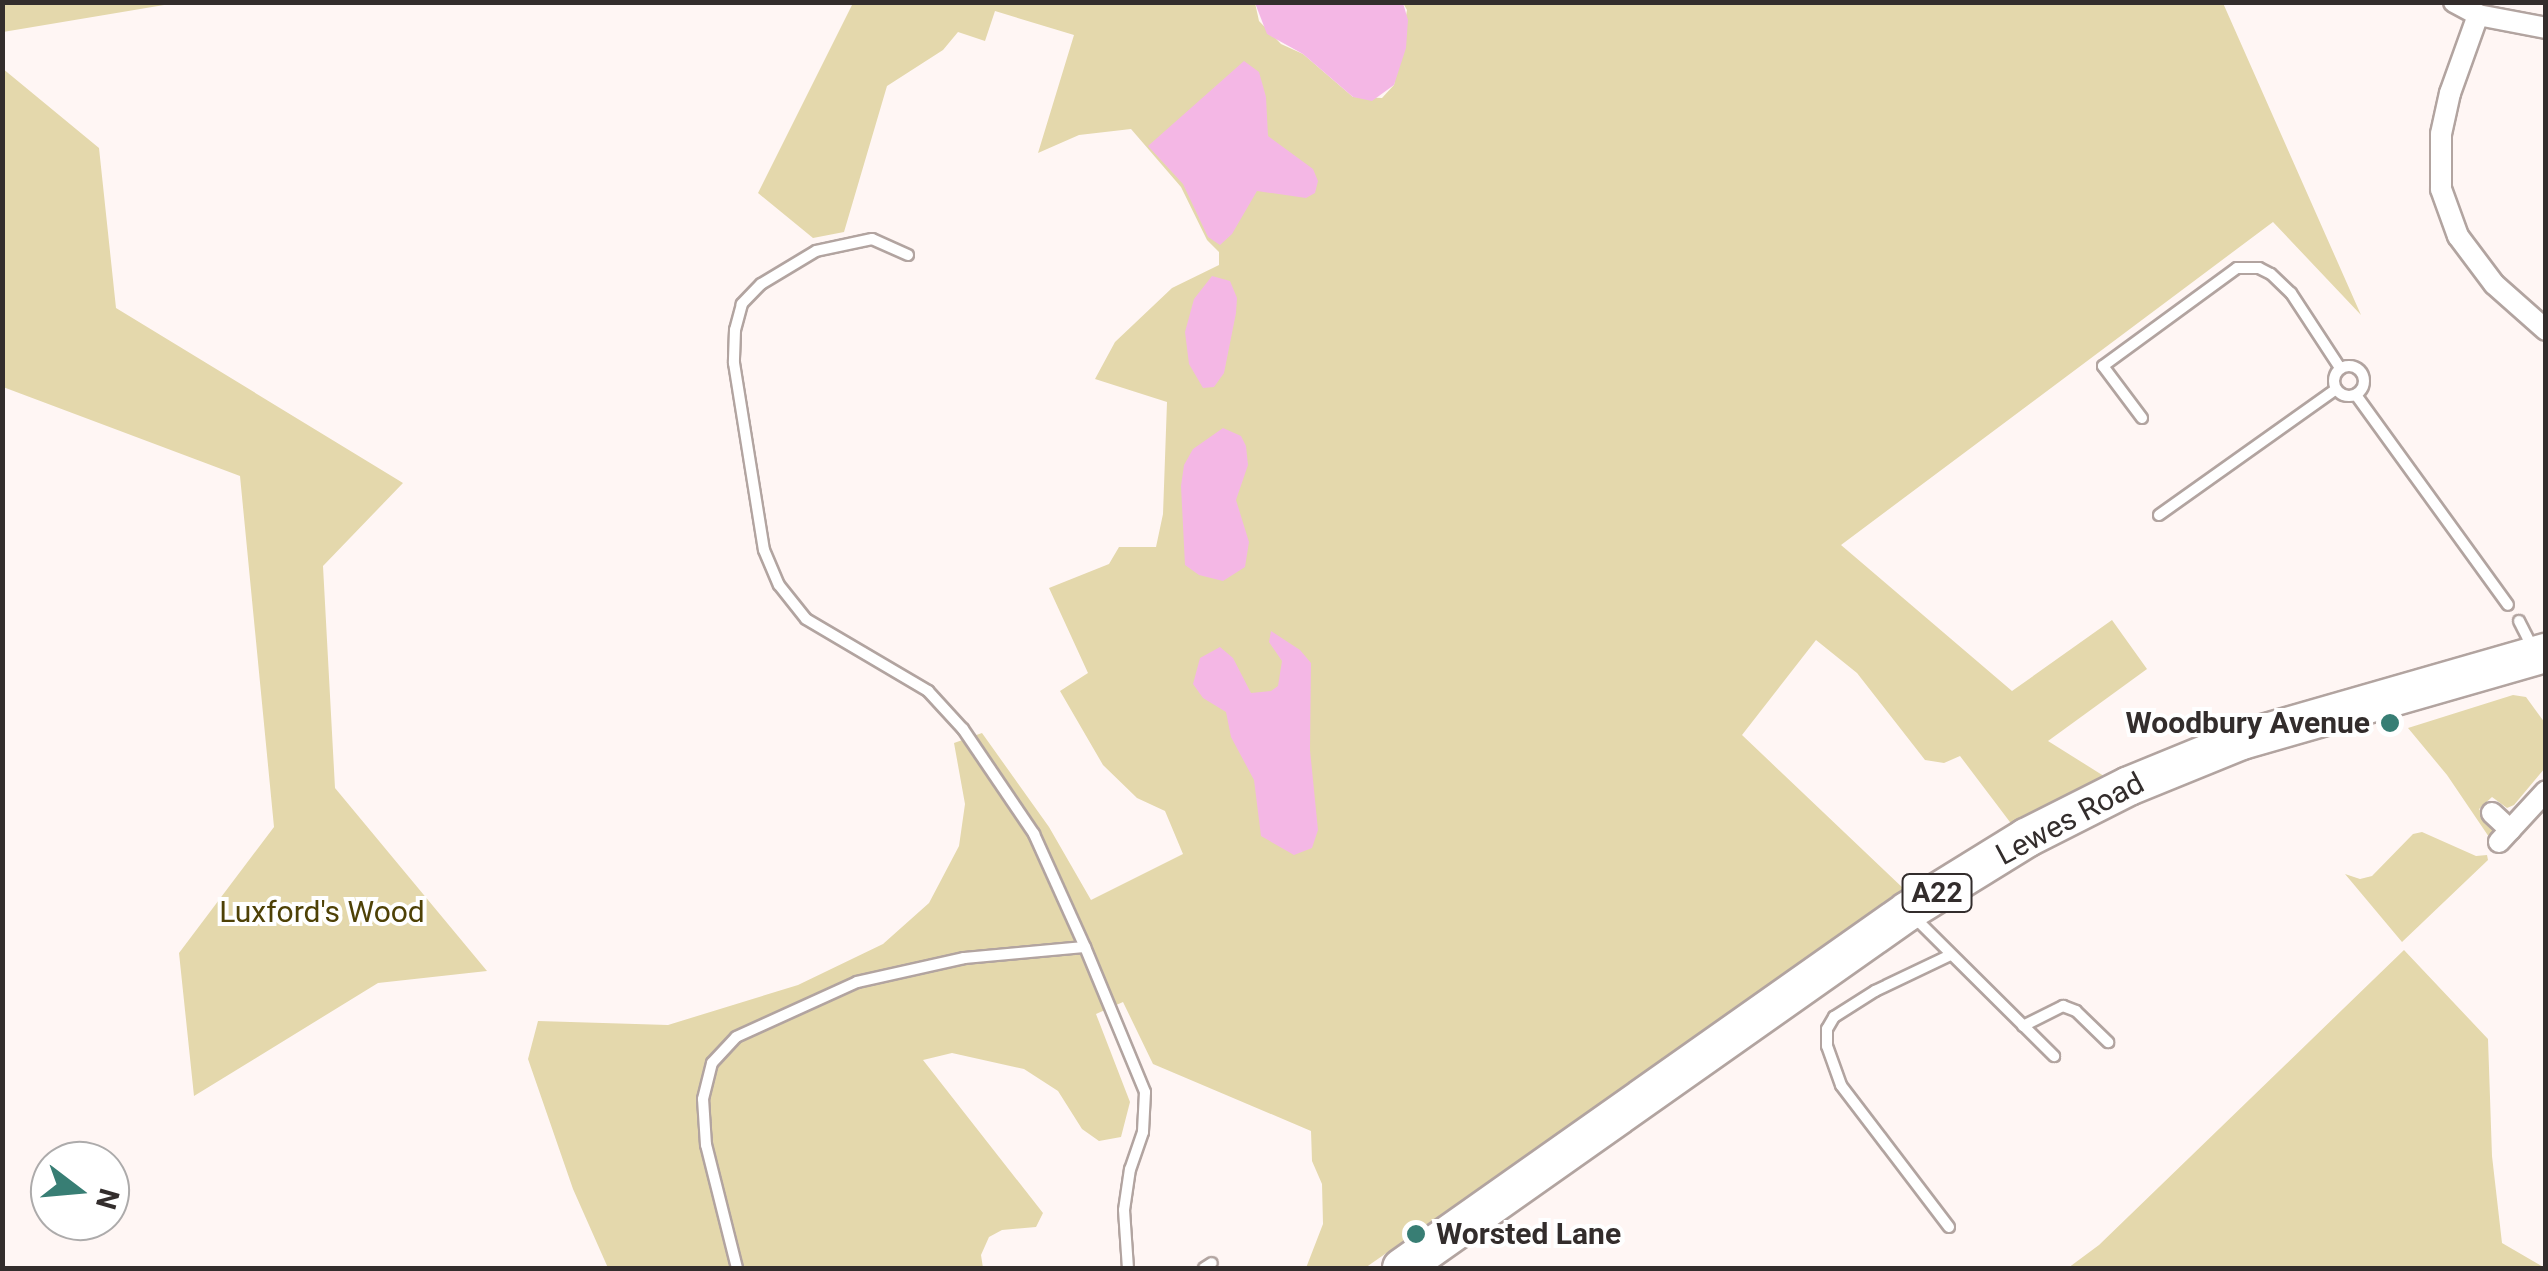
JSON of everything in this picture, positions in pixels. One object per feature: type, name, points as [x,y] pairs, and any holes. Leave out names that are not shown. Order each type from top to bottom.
[{"type":"highway","name":"Lewes Road","points":[[1402,1268],[1908,910],[2026,838],[2128,786],[2258,735],[2541,654]]},
{"type":"street","points":[[2454,2],[2478,15],[2546,28]]},
{"type":"street","points":[[2478,15],[2450,92],[2441,134],[2441,189],[2458,236],[2494,284],[2546,330]]},
{"type":"street","points":[[2492,813],[2504,836],[2546,791]]},
{"type":"lane","points":[[908,254],[872,240],[816,251],[761,284],[742,304],[734,363],[764,550],[779,585],[806,618],[928,691],[962,729],[1034,834],[1144,1092],[1143,1132],[1130,1169],[1124,1210],[1128,1268]]},
{"type":"lane","points":[[2142,418],[2103,366],[2237,268],[2259,268],[2271,274],[2290,293],[2340,368]]},
{"type":"lane","points":[[2356,367],[2362,373],[2362,389],[2356,394],[2342,394],[2336,389],[2333,382],[2340,368],[2356,367]]},
{"type":"lane","points":[[2160,515],[2336,389]]},
{"type":"lane","points":[[2356,394],[2508,606]]},
{"type":"lane","points":[[2518,622],[2541,654]]},
{"type":"lane","points":[[1908,910],[2054,1056]]},
{"type":"lane","points":[[737,1268],[706,1145],[703,1100],[712,1063],[736,1037],[857,982],[964,958],[1085,946]]},
{"type":"lane","points":[[1949,1227],[1840,1085],[1826,1046],[1827,1029],[1834,1017],[1874,991],[1950,955]]},
{"type":"lane","points":[[2023,1026],[2063,1006],[2076,1011],[2108,1042]]},
{"type":"green space","points":[[3,2],[176,2],[176,3],[3,32]]},
{"type":"green space","points":[[853,3],[1255,3],[1259,21],[1281,44],[1303,54],[1353,97],[1382,98],[1394,85],[1407,10],[1403,3],[2223,3],[2361,315],[2273,222],[1841,545],[2012,691],[2112,620],[2147,669],[2048,741],[2115,783],[2016,830],[1960,756],[1944,763],[1925,760],[1857,673],[1816,640],[1742,735],[1905,890],[1365,1268],[1306,1268],[1323,1224],[1322,1184],[1312,1161],[1311,1131],[1153,1064],[1123,1002],[1096,1014],[1130,1102],[1121,1137],[1099,1141],[1082,1129],[1058,1091],[1024,1069],[952,1053],[923,1060],[1043,1213],[1036,1227],[1002,1230],[989,1237],[981,1255],[983,1268],[608,1268],[573,1189],[528,1059],[538,1021],[668,1025],[798,985],[883,944],[929,903],[959,846],[965,804],[954,743],[982,733],[1049,827],[1091,900],[1183,854],[1165,811],[1137,798],[1103,765],[1060,691],[1088,673],[1049,588],[1109,564],[1119,547],[1156,547],[1163,514],[1167,402],[1095,379],[1115,342],[1172,288],[1219,265],[1219,252],[1207,240],[1181,187],[1131,129],[1079,135],[1038,153],[1074,35],[995,11],[985,41],[958,32],[943,50],[887,86],[844,232],[813,238],[758,193]]},
{"type":"green space","name":"Luxford's Wood","points":[[2,68],[99,148],[116,308],[403,483],[323,566],[335,788],[487,971],[378,983],[194,1096],[179,953],[274,827],[240,476],[3,387]]},
{"type":"green space","points":[[2513,695],[2526,697],[2545,723],[2545,768],[2514,805],[2507,808],[2492,797],[2479,809],[2494,831],[2489,837],[2447,775],[2408,728]]},
{"type":"green space","points":[[2422,832],[2476,856],[2487,855],[2488,860],[2402,942],[2345,874],[2360,879],[2372,876],[2413,834]]},
{"type":"green space","points":[[2404,950],[2488,1039],[2492,1156],[2502,1243],[2545,1268],[2068,1268],[2099,1245]]},
{"type":"shaded area","points":[[1255,3],[1403,3],[1408,20],[1406,48],[1394,85],[1372,101],[1353,97],[1303,54],[1267,34]]},
{"type":"shaded area","points":[[1244,61],[1259,72],[1266,97],[1268,136],[1313,169],[1318,181],[1315,193],[1306,198],[1257,191],[1232,234],[1220,245],[1208,237],[1183,184],[1148,146]]},
{"type":"shaded area","points":[[1212,276],[1230,281],[1237,298],[1236,313],[1224,373],[1214,387],[1203,388],[1189,364],[1185,332],[1194,299]]},
{"type":"shaded area","points":[[1223,428],[1241,436],[1246,446],[1248,465],[1236,500],[1249,542],[1245,567],[1223,581],[1199,575],[1185,565],[1181,486],[1184,465],[1193,449]]},
{"type":"shaded area","points":[[1271,631],[1300,650],[1311,663],[1310,750],[1318,830],[1312,848],[1294,855],[1261,836],[1254,780],[1231,737],[1226,712],[1203,698],[1193,684],[1200,658],[1220,647],[1233,658],[1251,693],[1271,691],[1278,686],[1282,661],[1269,642]]},
{"type":"place","name":"Woodbury Avenue","points":[[2390,723]]},
{"type":"place","name":"Worsted Lane","points":[[1416,1234]]}]
